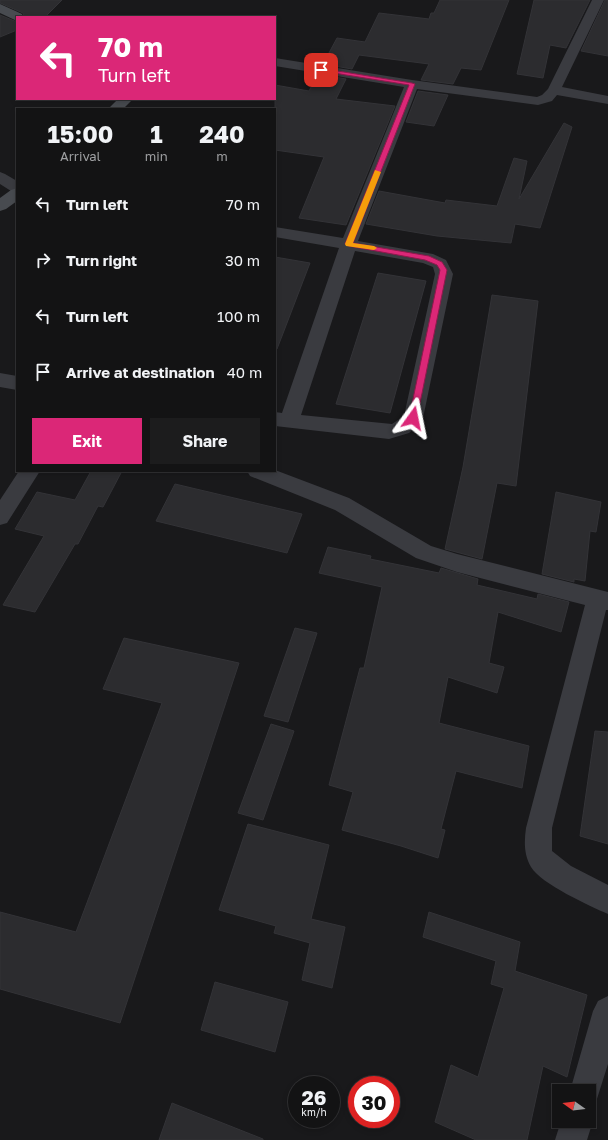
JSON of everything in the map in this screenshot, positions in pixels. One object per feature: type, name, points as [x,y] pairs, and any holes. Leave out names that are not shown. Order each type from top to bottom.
[{"type":"street","points":[[276,62],[412,84],[534,101],[547,98],[554,90],[598,0]]},
{"type":"street","points":[[0,8],[16,16]]},
{"type":"street","points":[[276,232],[349,244],[427,258],[440,264],[444,270],[413,418],[400,430],[389,432],[282,420],[349,244],[412,84]]},
{"type":"street","points":[[554,90],[608,100]]},
{"type":"street","points":[[116,108],[125,100]]},
{"type":"street","points":[[0,177],[16,187]]},
{"type":"street","points":[[0,206],[16,194]]},
{"type":"street","points":[[0,380],[16,383]]},
{"type":"street","points":[[3,507],[29,472]]},
{"type":"street","points":[[261,472],[342,504],[424,552],[457,563],[603,599],[538,828],[538,847],[541,859],[550,868],[608,900]]},
{"type":"street","points":[[587,1084],[608,1011]]},
{"type":"street","points":[[571,1140],[575,1128]]},
{"type":"building","points":[[0,0],[62,0],[46,16],[24,16],[23,13],[0,3]]},
{"type":"building","points":[[440,0],[509,0],[481,70],[461,68],[453,84],[421,80],[429,64],[359,55],[352,69],[323,64],[337,38],[365,42],[379,13],[429,19],[431,13],[434,13]]},
{"type":"building","points":[[534,0],[590,0],[566,48],[550,45],[543,78],[517,74]]},
{"type":"building","points":[[605,0],[608,0],[608,56],[581,51]]},
{"type":"building","points":[[0,15],[16,22],[16,30],[0,37]]},
{"type":"building","points":[[318,74],[346,79],[336,99],[395,106],[346,225],[299,218],[324,157],[276,150],[276,85],[309,91]]},
{"type":"building","points":[[418,91],[448,95],[434,126],[406,122]]},
{"type":"building","points":[[564,123],[572,127],[540,228],[515,224],[511,243],[437,236],[366,224],[379,191],[445,203],[446,200],[497,206],[514,158],[527,161],[519,199]]},
{"type":"building","points":[[276,257],[310,263],[277,349]]},
{"type":"building","points":[[378,273],[426,281],[390,413],[336,404]]},
{"type":"building","points":[[492,295],[538,301],[516,486],[497,483],[482,559],[445,549],[463,467]]},
{"type":"building","points":[[90,472],[121,472],[103,507],[98,506],[78,544],[75,544],[35,612],[3,605],[44,536],[15,529],[37,492],[75,500]]},
{"type":"building","points":[[175,484],[302,514],[287,553],[156,521]]},
{"type":"building","points":[[556,492],[601,502],[596,532],[590,531],[585,581],[574,579],[574,582],[542,574]]},
{"type":"building","points":[[328,547],[371,556],[370,559],[439,573],[441,568],[478,579],[477,585],[537,599],[538,594],[569,602],[561,632],[498,612],[489,663],[504,667],[497,693],[448,677],[439,723],[529,746],[522,788],[456,771],[441,829],[445,830],[438,858],[342,830],[353,792],[329,785],[360,668],[364,668],[382,587],[319,573]]},
{"type":"building","points":[[295,628],[317,633],[288,722],[264,716]]},
{"type":"building","points":[[124,638],[239,663],[120,1023],[0,989],[0,912],[76,932],[162,703],[103,689]]},
{"type":"building","points":[[271,724],[294,731],[263,820],[238,813]]},
{"type":"building","points":[[595,731],[608,732],[608,844],[580,836]]},
{"type":"building","points":[[248,824],[329,845],[311,919],[345,927],[332,988],[302,980],[310,943],[274,933],[276,926],[219,910]]},
{"type":"building","points":[[429,912],[520,942],[515,971],[587,995],[567,1077],[543,1066],[527,1140],[476,1140],[435,1122],[451,1065],[478,1077],[504,988],[491,984],[496,961],[423,937]]},
{"type":"building","points":[[215,982],[288,1002],[275,1052],[201,1030]]},
{"type":"building","points":[[172,1103],[263,1139],[263,1140],[159,1140]]},
{"type":"slow traffic","points":[[374,248],[349,244],[378,172]]},
{"type":"route","points":[[321,70],[412,84],[349,244],[408,253],[427,258],[440,264],[444,270],[413,418]]}]
